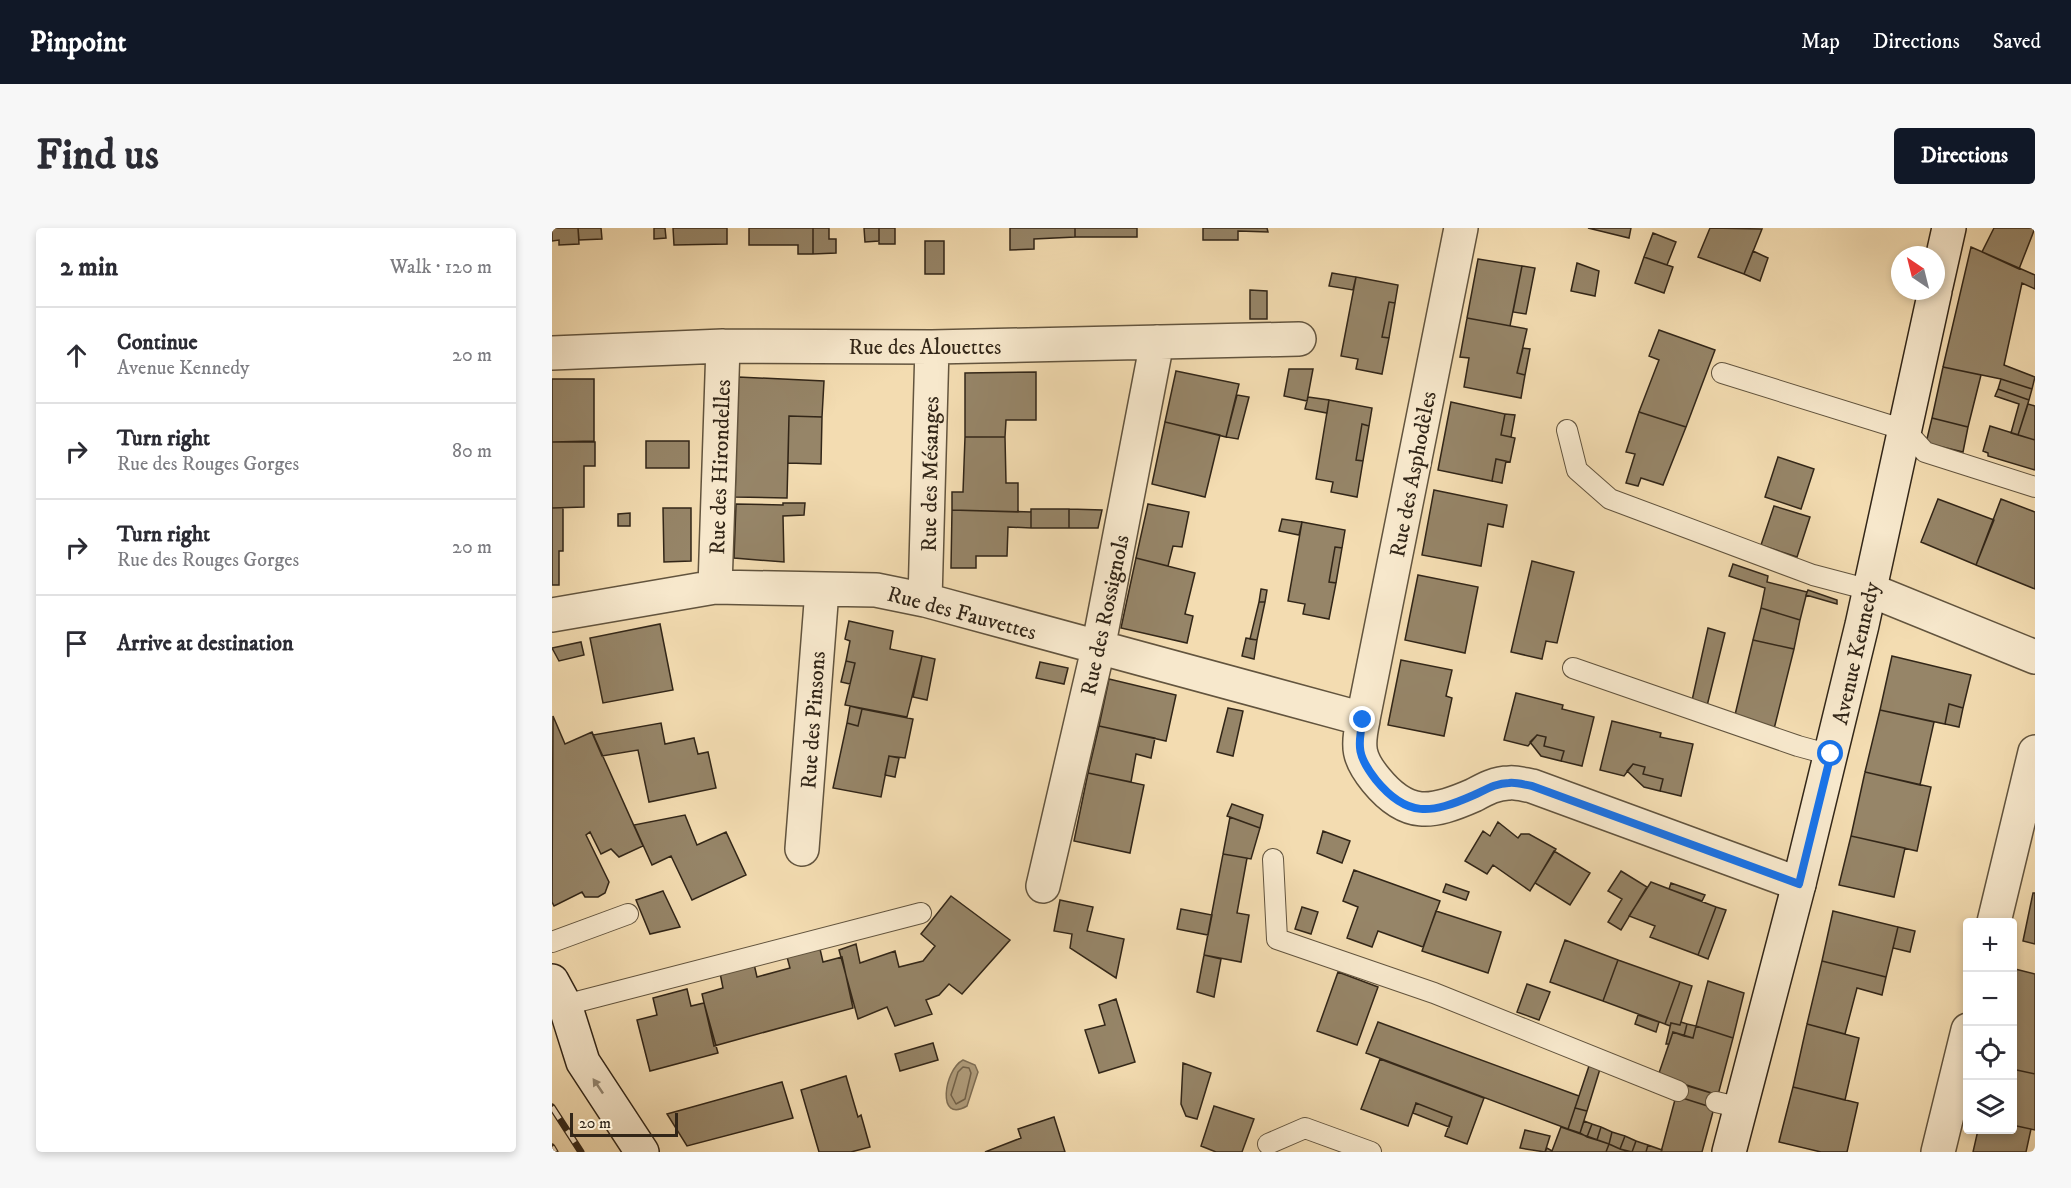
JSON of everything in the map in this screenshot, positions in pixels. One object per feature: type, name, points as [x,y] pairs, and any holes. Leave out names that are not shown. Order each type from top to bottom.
[{"type":"street","name":"Rue des Asphodèles","points":[[1461,228],[1357,746],[1369,771],[1388,794],[1408,808],[1432,809],[1457,802],[1491,787],[1509,783],[1532,786],[1799,884]]},
{"type":"street","points":[[1945,246],[1949,228]]},
{"type":"street","name":"Avenue Kennedy","points":[[1729,1152],[1728,1105],[1799,884],[1870,590],[1933,300]]},
{"type":"street","name":"Rue des Alouettes","points":[[552,353],[723,346],[932,347],[1299,339]]},
{"type":"street","name":"Rue des Rossignols","points":[[1043,886],[1098,649],[1157,342]]},
{"type":"street","name":"Rue des Hirondelles","points":[[715,587],[723,346]]},
{"type":"street","name":"Rue des Mésanges","points":[[926,600],[932,347]]},
{"type":"street","name":"Rue des Fauvettes","points":[[552,615],[715,587],[876,590],[926,600],[1363,720]]},
{"type":"street","name":"Rue des Pinsons","points":[[802,849],[822,590]]},
{"type":"street","points":[[1870,590],[2035,657]]},
{"type":"street","points":[[1995,918],[2035,752]]},
{"type":"street","points":[[558,993],[583,1062],[642,1152]]},
{"type":"street","points":[[1938,1152],[1963,1050]]},
{"type":"lane","points":[[1722,373],[1905,430],[1925,452],[2035,487]]},
{"type":"lane","points":[[1567,430],[1577,470],[1610,499],[1813,575],[1870,590]]},
{"type":"lane","points":[[1573,668],[1798,746],[1831,754]]},
{"type":"lane","points":[[1273,859],[1277,939],[1434,993],[1678,1091]]},
{"type":"lane","points":[[558,993],[921,913]]},
{"type":"lane","points":[[552,942],[628,914]]},
{"type":"lane","points":[[1268,1144],[1305,1128],[1371,1152]]},
{"type":"water","points":[[963,1060],[975,1065],[978,1072],[967,1106],[957,1110],[951,1108],[946,1094],[951,1074]]},
{"type":"building","points":[[552,228],[578,228],[579,244],[559,245],[559,240],[552,241]]},
{"type":"building","points":[[578,228],[601,228],[602,239],[579,240]]},
{"type":"building","points":[[654,228],[665,228],[666,238],[654,239]]},
{"type":"building","points":[[673,228],[727,228],[727,244],[674,245]]},
{"type":"building","points":[[749,228],[813,228],[813,254],[798,254],[798,245],[749,245]]},
{"type":"building","points":[[813,228],[829,228],[829,239],[836,239],[836,253],[813,254]]},
{"type":"building","points":[[864,228],[879,228],[879,241],[865,242]]},
{"type":"building","points":[[879,228],[895,228],[895,244],[879,244]]},
{"type":"building","points":[[1010,228],[1075,228],[1075,237],[1034,239],[1034,249],[1010,250]]},
{"type":"building","points":[[1075,228],[1137,228],[1137,237],[1075,237]]},
{"type":"building","points":[[1203,228],[1267,228],[1268,232],[1238,231],[1238,240],[1203,240]]},
{"type":"building","points":[[1588,228],[1631,228],[1629,238]]},
{"type":"building","points":[[1710,228],[1762,229],[1744,274],[1698,257]]},
{"type":"building","points":[[1994,228],[2035,228],[2019,269],[1982,252]]},
{"type":"building","points":[[1653,233],[1676,242],[1667,265],[1644,257]]},
{"type":"building","points":[[925,241],[944,241],[944,274],[925,274]]},
{"type":"building","points":[[1971,247],[2035,275],[2035,289],[2022,283],[2004,365],[2035,377],[2032,389],[2001,379],[1943,367]]},
{"type":"building","points":[[1753,251],[1768,258],[1760,281],[1744,274]]},
{"type":"building","points":[[1644,257],[1673,267],[1664,293],[1635,283]]},
{"type":"building","points":[[1478,259],[1522,266],[1510,326],[1467,318]]},
{"type":"building","points":[[1577,263],[1599,271],[1595,296],[1571,291]]},
{"type":"building","points":[[1522,266],[1535,268],[1526,314],[1513,312]]},
{"type":"building","points":[[1332,273],[1356,277],[1353,290],[1329,286]]},
{"type":"building","points":[[1356,277],[1398,285],[1395,303],[1389,302],[1382,337],[1389,338],[1382,374],[1356,369],[1358,359],[1341,356]]},
{"type":"building","points":[[1250,290],[1267,291],[1267,319],[1250,319]]},
{"type":"building","points":[[1389,302],[1395,303],[1389,338],[1382,337]]},
{"type":"building","points":[[1467,318],[1527,329],[1517,373],[1525,375],[1521,398],[1464,387],[1469,358],[1460,357]]},
{"type":"building","points":[[1659,330],[1715,350],[1686,427],[1639,412],[1659,360],[1649,356]]},
{"type":"building","points":[[1523,348],[1530,349],[1525,375],[1517,373]]},
{"type":"building","points":[[1943,367],[1981,375],[1968,427],[1932,418]]},
{"type":"building","points":[[1289,369],[1313,369],[1307,401],[1284,396]]},
{"type":"building","points":[[1176,371],[1239,384],[1226,437],[1165,422]]},
{"type":"building","points":[[1036,372],[1036,420],[1006,420],[1005,437],[965,437],[965,373]]},
{"type":"building","points":[[738,377],[824,381],[822,417],[789,416],[787,498],[735,497]]},
{"type":"building","points":[[552,379],[594,379],[594,441],[552,442]]},
{"type":"building","points":[[2001,379],[2032,389],[2029,400],[1998,389]]},
{"type":"building","points":[[1998,389],[2029,400],[2018,435],[2011,433],[2019,404],[1995,396]]},
{"type":"building","points":[[1237,395],[1249,397],[1238,439],[1226,437]]},
{"type":"building","points":[[1308,397],[1329,400],[1327,413],[1305,409]]},
{"type":"building","points":[[1329,400],[1372,408],[1369,426],[1362,424],[1356,460],[1363,461],[1357,497],[1331,492],[1333,482],[1316,479]]},
{"type":"building","points":[[1451,402],[1505,414],[1501,435],[1515,438],[1510,462],[1496,459],[1492,481],[1438,470]]},
{"type":"building","points":[[2028,404],[2035,406],[2035,440],[2018,435]]},
{"type":"building","points":[[1639,412],[1686,427],[1663,485],[1641,478],[1638,486],[1626,483],[1635,454],[1626,452]]},
{"type":"building","points":[[1505,414],[1515,415],[1511,437],[1501,435]]},
{"type":"building","points":[[789,416],[822,417],[821,464],[788,463]]},
{"type":"building","points":[[1932,418],[1968,427],[1963,452],[1926,443]]},
{"type":"building","points":[[1165,422],[1220,435],[1205,497],[1152,484]]},
{"type":"building","points":[[1362,424],[1369,426],[1363,461],[1356,460]]},
{"type":"building","points":[[1990,426],[2035,440],[2035,470],[1988,456],[1988,453],[1983,451]]},
{"type":"building","points":[[965,437],[1005,437],[1006,483],[1018,483],[1018,512],[952,510],[952,492],[963,492]]},
{"type":"building","points":[[646,441],[689,441],[689,468],[646,468]]},
{"type":"building","points":[[552,442],[595,442],[595,466],[584,466],[584,507],[552,508]]},
{"type":"building","points":[[1778,457],[1814,469],[1801,509],[1765,497]]},
{"type":"building","points":[[1496,459],[1506,461],[1502,483],[1492,481]]},
{"type":"building","points":[[1434,490],[1507,505],[1503,527],[1488,524],[1481,566],[1422,555]]},
{"type":"building","points":[[1938,499],[1994,520],[1976,565],[1921,542]]},
{"type":"building","points":[[2001,499],[2035,512],[2035,589],[1976,565]]},
{"type":"building","points":[[783,503],[805,503],[804,515],[783,516],[784,562],[734,558],[736,504],[783,505]]},
{"type":"building","points":[[1148,504],[1189,512],[1182,547],[1173,546],[1168,566],[1136,558]]},
{"type":"building","points":[[1774,506],[1810,517],[1797,557],[1761,545]]},
{"type":"building","points":[[552,508],[563,508],[563,551],[559,551],[559,585],[552,585]]},
{"type":"building","points":[[663,508],[691,508],[691,561],[664,562]]},
{"type":"building","points":[[1031,509],[1069,509],[1069,528],[1031,528]]},
{"type":"building","points":[[1069,509],[1102,510],[1098,528],[1069,528]]},
{"type":"building","points":[[952,510],[1031,512],[1031,528],[1008,527],[1007,556],[976,556],[976,568],[951,568]]},
{"type":"building","points":[[630,513],[630,526],[618,526],[618,514]]},
{"type":"building","points":[[1282,519],[1302,522],[1299,535],[1279,531]]},
{"type":"building","points":[[1302,522],[1345,530],[1342,548],[1335,547],[1329,582],[1336,583],[1329,619],[1303,614],[1305,604],[1288,601]]},
{"type":"building","points":[[1335,547],[1342,548],[1336,583],[1329,582]]},
{"type":"building","points":[[1136,558],[1195,573],[1185,614],[1193,616],[1187,643],[1121,628]]},
{"type":"building","points":[[1532,561],[1574,572],[1557,643],[1546,641],[1542,659],[1511,652]]},
{"type":"building","points":[[1733,564],[1768,576],[1767,582],[1807,592],[1800,620],[1761,608],[1765,588],[1729,576]]},
{"type":"building","points":[[1418,575],[1478,587],[1465,653],[1405,640]]},
{"type":"building","points":[[1261,589],[1267,590],[1265,602],[1259,602]]},
{"type":"building","points":[[1808,590],[1837,600],[1837,604],[1806,595]]},
{"type":"building","points":[[1259,602],[1265,602],[1257,640],[1250,639]]},
{"type":"building","points":[[1761,608],[1800,620],[1794,649],[1753,640]]},
{"type":"building","points":[[849,621],[893,631],[890,649],[922,656],[907,717],[845,705],[855,663],[846,661],[850,641],[845,639]]},
{"type":"building","points":[[660,624],[673,690],[603,703],[590,638]]},
{"type":"building","points":[[1708,628],[1725,633],[1706,710],[1691,705]]},
{"type":"building","points":[[1246,638],[1257,640],[1254,659],[1242,656]]},
{"type":"building","points":[[1753,640],[1794,649],[1774,729],[1734,719]]},
{"type":"building","points":[[581,642],[584,655],[559,661],[552,648]]},
{"type":"building","points":[[922,656],[935,659],[927,700],[913,697]]},
{"type":"building","points":[[1892,656],[1971,675],[1963,708],[1949,704],[1945,724],[1880,710]]},
{"type":"building","points":[[1401,660],[1452,670],[1446,696],[1452,698],[1444,736],[1388,725]]},
{"type":"building","points":[[846,661],[855,663],[850,684],[841,682]]},
{"type":"building","points":[[1040,662],[1068,668],[1064,684],[1036,678]]},
{"type":"building","points":[[1109,679],[1176,695],[1166,741],[1099,726]]},
{"type":"building","points":[[1516,693],[1563,705],[1562,709],[1594,717],[1582,766],[1561,761],[1564,751],[1544,746],[1546,737],[1537,735],[1528,746],[1504,740]]},
{"type":"building","points":[[1949,704],[1963,708],[1959,727],[1945,724]]},
{"type":"building","points":[[850,706],[862,709],[858,726],[847,723]]},
{"type":"building","points":[[1228,708],[1243,711],[1233,756],[1217,752]]},
{"type":"building","points":[[862,709],[913,719],[905,758],[889,756],[881,797],[833,788],[847,723],[858,726]]},
{"type":"building","points":[[1880,710],[1934,722],[1920,785],[1865,772]]},
{"type":"building","points":[[553,716],[565,744],[592,732],[643,846],[619,857],[611,849],[601,854],[590,832],[586,835],[609,882],[605,893],[598,897],[585,897],[582,892],[554,906],[552,902]]},
{"type":"building","points":[[1612,721],[1661,733],[1660,737],[1693,744],[1681,796],[1660,791],[1663,779],[1643,774],[1645,767],[1633,764],[1624,776],[1600,770]]},
{"type":"building","points":[[661,723],[665,744],[694,738],[698,754],[708,752],[716,788],[649,802],[638,750],[602,756],[593,735]]},
{"type":"building","points":[[1099,726],[1155,738],[1151,758],[1136,754],[1131,782],[1088,773]]},
{"type":"building","points":[[1537,735],[1546,737],[1544,746],[1564,751],[1561,761],[1541,756],[1530,742]]},
{"type":"building","points":[[889,756],[899,758],[895,777],[885,775]]},
{"type":"building","points":[[1633,764],[1645,767],[1643,774],[1663,779],[1660,791],[1644,787],[1627,771]]},
{"type":"building","points":[[1865,772],[1931,787],[1917,851],[1851,836]]},
{"type":"building","points":[[1088,773],[1144,785],[1130,853],[1074,841]]},
{"type":"building","points":[[1232,804],[1263,815],[1260,828],[1227,816]]},
{"type":"building","points":[[685,815],[697,845],[726,832],[746,875],[692,900],[671,856],[652,865],[634,825]]},
{"type":"building","points":[[1230,817],[1260,828],[1251,859],[1223,854]]},
{"type":"building","points":[[1498,822],[1518,838],[1521,834],[1529,834],[1556,849],[1530,891],[1493,865],[1487,874],[1465,861],[1483,831],[1490,836]]},
{"type":"building","points":[[1323,831],[1350,841],[1342,863],[1317,853]]},
{"type":"building","points":[[1851,836],[1905,848],[1894,897],[1839,885]]},
{"type":"building","points":[[1554,851],[1590,873],[1570,905],[1535,883]]},
{"type":"building","points":[[1223,854],[1247,858],[1237,913],[1249,915],[1241,962],[1204,955]]},
{"type":"building","points":[[1354,870],[1440,901],[1423,947],[1378,931],[1372,947],[1347,938],[1358,907],[1343,901]]},
{"type":"building","points":[[1621,871],[1647,887],[1621,930],[1608,922],[1622,899],[1608,891]]},
{"type":"building","points":[[1651,882],[1716,907],[1698,955],[1650,937],[1655,926],[1629,916]]},
{"type":"building","points":[[1671,883],[1705,895],[1702,901],[1669,889]]},
{"type":"building","points":[[1446,884],[1469,892],[1466,900],[1443,892]]},
{"type":"building","points":[[663,891],[680,927],[650,934],[636,900]]},
{"type":"building","points":[[2033,893],[2035,893],[2035,944],[2023,941]]},
{"type":"building","points":[[951,896],[1010,940],[962,994],[949,984],[939,995],[926,1000],[932,1014],[895,1026],[887,1007],[858,1019],[839,950],[856,944],[860,963],[895,951],[899,967],[923,961],[935,946],[921,934]]},
{"type":"building","points":[[1060,900],[1093,907],[1087,931],[1124,939],[1116,978],[1070,948],[1072,934],[1054,931]]},
{"type":"building","points":[[1302,907],[1318,912],[1311,934],[1295,929]]},
{"type":"building","points":[[1716,907],[1726,910],[1708,959],[1698,955]]},
{"type":"building","points":[[1181,909],[1212,915],[1208,935],[1177,929]]},
{"type":"building","points":[[1436,911],[1501,932],[1488,973],[1422,951]]},
{"type":"building","points":[[1833,911],[1898,927],[1886,977],[1822,961]]},
{"type":"building","points":[[1898,927],[1915,931],[1910,952],[1893,948]]},
{"type":"building","points":[[1565,940],[1618,960],[1603,1001],[1550,982]]},
{"type":"building","points":[[820,949],[823,962],[842,957],[853,1008],[714,1046],[702,994],[723,988],[720,973],[754,964],[757,977],[790,968],[787,957]]},
{"type":"building","points":[[1204,955],[1221,959],[1214,997],[1197,992]]},
{"type":"building","points":[[1618,960],[1680,982],[1665,1024],[1603,1001]]},
{"type":"building","points":[[1822,961],[1886,977],[1882,995],[1857,988],[1845,1034],[1807,1024]]},
{"type":"building","points":[[2017,970],[2035,974],[2035,1074],[2017,1070]]},
{"type":"building","points":[[1338,972],[1378,987],[1357,1045],[1317,1031]]},
{"type":"building","points":[[1708,981],[1744,993],[1733,1038],[1696,1026]]},
{"type":"building","points":[[1680,982],[1692,986],[1680,1025],[1671,1023],[1670,1026],[1665,1024]]},
{"type":"building","points":[[1527,984],[1550,992],[1539,1020],[1517,1012]]},
{"type":"building","points":[[687,989],[691,1006],[704,1003],[718,1053],[650,1071],[637,1020],[657,1015],[653,998]]},
{"type":"building","points":[[1116,999],[1135,1062],[1099,1073],[1085,1030],[1105,1025],[1099,1005]]},
{"type":"building","points":[[1638,1015],[1659,1022],[1656,1032],[1635,1024]]},
{"type":"building","points":[[1378,1022],[1579,1096],[1568,1129],[1366,1053]]},
{"type":"building","points":[[1681,1022],[1687,1024],[1684,1036],[1673,1032],[1669,1044],[1666,1044],[1671,1023],[1680,1025]]},
{"type":"building","points":[[1687,1024],[1696,1026],[1693,1038],[1684,1036]]},
{"type":"building","points":[[1807,1024],[1859,1038],[1845,1100],[1793,1087]]},
{"type":"building","points":[[1696,1026],[1733,1038],[1718,1095],[1658,1076],[1673,1032],[1693,1038]]},
{"type":"building","points":[[933,1043],[938,1060],[900,1071],[895,1054]]},
{"type":"building","points":[[1380,1059],[1484,1098],[1467,1144],[1445,1136],[1452,1117],[1416,1103],[1408,1126],[1361,1109]]},
{"type":"building","points":[[1183,1063],[1211,1073],[1197,1119],[1186,1116],[1181,1104]]},
{"type":"building","points":[[1589,1066],[1600,1069],[1587,1111],[1575,1108]]},
{"type":"building","points":[[2017,1070],[2035,1074],[2035,1130],[2017,1126]]},
{"type":"building","points":[[846,1076],[870,1147],[851,1152],[819,1152],[801,1090]]},
{"type":"building","points":[[782,1082],[793,1118],[687,1146],[667,1114]]},
{"type":"building","points":[[1681,1084],[1718,1095],[1714,1108],[1676,1096]]},
{"type":"building","points":[[1793,1087],[1858,1103],[1847,1152],[1821,1152],[1779,1142]]},
{"type":"building","points":[[1676,1096],[1714,1108],[1702,1152],[1661,1152]]},
{"type":"building","points":[[1416,1103],[1452,1117],[1449,1127],[1413,1113]]},
{"type":"building","points":[[1214,1106],[1254,1119],[1242,1152],[1216,1152],[1201,1146]]},
{"type":"building","points":[[1575,1108],[1587,1111],[1580,1133],[1568,1129]]},
{"type":"building","points":[[1054,1117],[1065,1152],[985,1152],[1021,1138],[1018,1129]]},
{"type":"building","points":[[1584,1121],[1592,1124],[1587,1137],[1580,1133]]},
{"type":"building","points":[[1592,1124],[1601,1127],[1597,1140],[1587,1137]]},
{"type":"building","points":[[2017,1126],[2031,1129],[2026,1152],[1973,1152],[1977,1134],[2017,1134]]},
{"type":"building","points":[[1561,1127],[1609,1144],[1606,1152],[1545,1152],[1547,1148],[1552,1151]]},
{"type":"building","points":[[1601,1127],[1612,1132],[1609,1144],[1597,1140]]},
{"type":"building","points":[[1525,1130],[1550,1136],[1545,1152],[1520,1148]]},
{"type":"building","points":[[1612,1132],[1625,1136],[1620,1149],[1609,1144]]},
{"type":"building","points":[[1625,1136],[1636,1141],[1632,1152],[1620,1149]]},
{"type":"building","points":[[1636,1141],[1648,1145],[1646,1152],[1632,1152]]},
{"type":"building","points":[[1609,1144],[1620,1149],[1630,1152],[1606,1152]]},
{"type":"building","points":[[1648,1145],[1662,1150],[1661,1152],[1646,1152]]},
{"type":"railway","points":[[552,1107],[581,1152]]},
{"type":"railway","points":[[552,1147],[555,1152]]},
{"type":"route","points":[[1363,720],[1357,746],[1369,771],[1388,794],[1408,808],[1432,809],[1457,802],[1491,787],[1509,783],[1532,786],[1799,884],[1831,754]]}]
